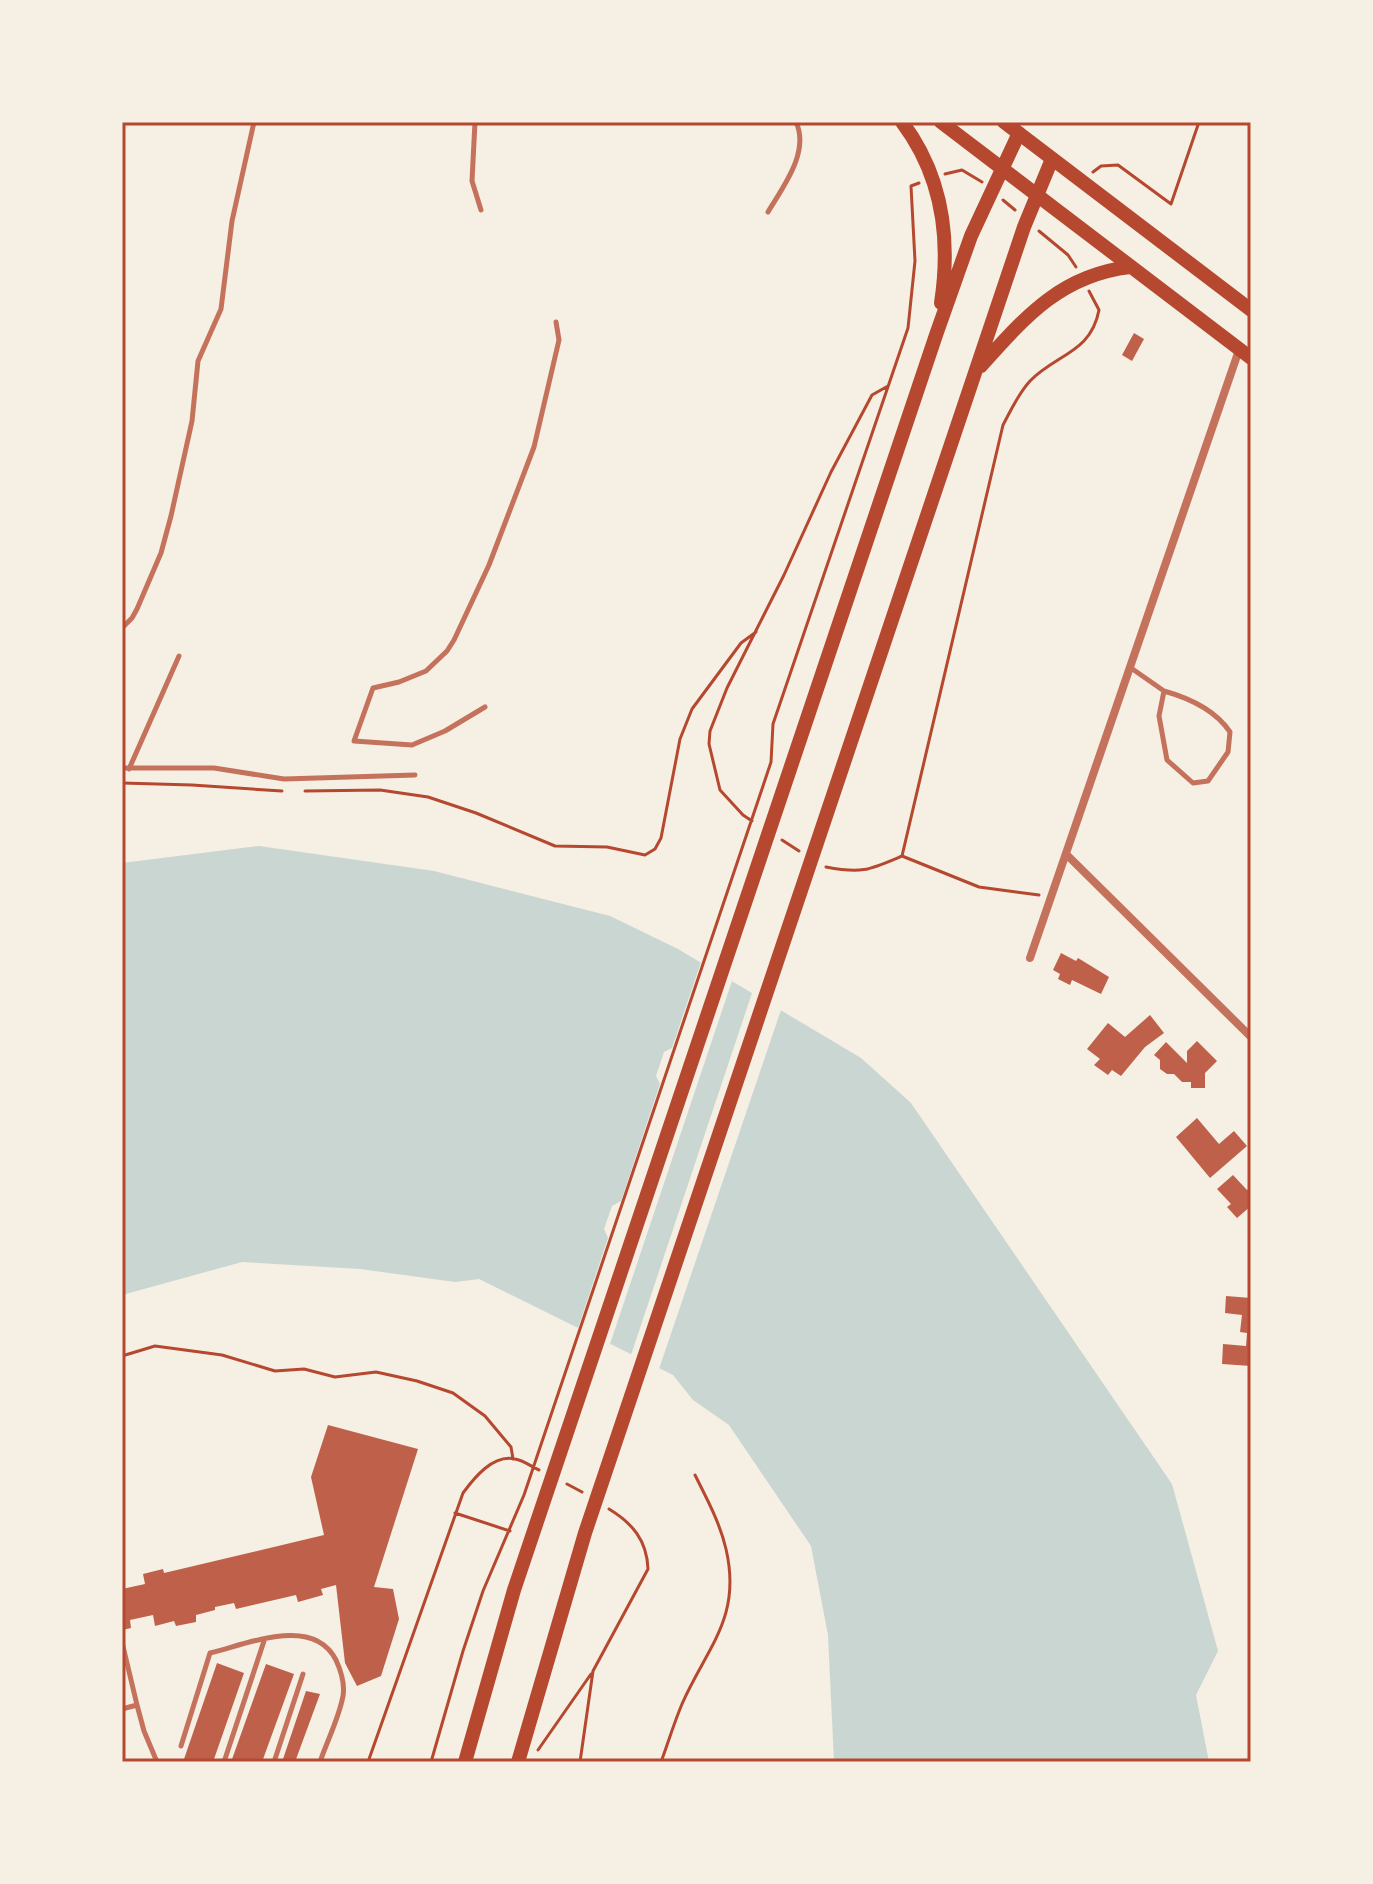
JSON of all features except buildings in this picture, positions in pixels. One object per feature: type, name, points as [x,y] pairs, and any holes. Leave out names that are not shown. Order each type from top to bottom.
[{"type":"main road","points":[[902,122],[923,154],[941,211],[945,258],[936,335]]},
{"type":"main road","points":[[941,122],[1245,354]]},
{"type":"main road","points":[[1004,122],[1022,128],[1052,159],[1251,310]]},
{"type":"main road","points":[[465,1762],[514,1590],[936,335],[971,236],[1022,128]]},
{"type":"main road","points":[[518,1762],[585,1533],[1024,227],[1052,159]]},
{"type":"main road","points":[[976,372],[1020,322],[1056,293],[1094,273],[1130,267]]},
{"type":"street","points":[[1030,958],[1130,668],[1245,354]]},
{"type":"street","points":[[1066,854],[1251,1037]]},
{"type":"lane","points":[[122,628],[137,609],[161,553],[171,516],[192,421],[198,361],[221,309],[232,221],[254,122]]},
{"type":"lane","points":[[475,122],[472,181],[481,210]]},
{"type":"lane","points":[[768,212],[794,164],[801,139],[796,122]]},
{"type":"lane","points":[[485,707],[445,731],[412,745],[354,741],[373,688],[426,671],[447,651],[472,604],[534,447],[559,340],[556,322]]},
{"type":"lane","points":[[179,656],[126,768],[214,768],[284,779],[415,775]]},
{"type":"lane","points":[[1130,668],[1164,691],[1220,717],[1230,732],[1228,752],[1208,781],[1193,783],[1167,760],[1159,716],[1164,691]]},
{"type":"lane","points":[[181,1746],[210,1653],[285,1636],[311,1636],[330,1648],[341,1671],[343,1695],[320,1762]]},
{"type":"lane","points":[[224,1762],[264,1640]]},
{"type":"lane","points":[[122,1642],[137,1705],[157,1762]]},
{"type":"lane","points":[[274,1762],[303,1674]]},
{"type":"lane","points":[[122,1709],[137,1705]]},
{"type":"path","points":[[1118,165],[1171,204],[1199,122]]},
{"type":"path","points":[[945,174],[962,170],[978,179]]},
{"type":"path","points":[[431,1762],[478,1606],[524,1495],[771,762],[773,724],[908,328],[915,261],[911,186],[921,182]]},
{"type":"path","points":[[1005,202],[1015,210]]},
{"type":"path","points":[[1035,227],[1068,255],[1077,269]]},
{"type":"path","points":[[902,856],[1003,425],[1030,381],[1090,337],[1099,310],[1084,283]]},
{"type":"path","points":[[743,815],[720,790],[709,744],[710,731],[727,688],[831,472],[872,395],[888,386]]},
{"type":"path","points":[[303,791],[380,790],[428,797],[555,846],[607,847],[645,855],[655,849],[661,838],[680,739],[692,709],[741,643],[756,632]]},
{"type":"path","points":[[122,783],[287,791]]},
{"type":"path","points":[[823,866],[867,871],[902,856],[979,887],[1051,897]]},
{"type":"path","points":[[122,1356],[155,1346],[222,1355],[275,1371],[304,1369],[335,1377],[376,1372],[417,1381],[453,1393],[485,1416],[511,1447],[513,1459]]},
{"type":"path","points":[[368,1762],[463,1493],[481,1471],[504,1459],[513,1459],[541,1471]]},
{"type":"path","points":[[661,1762],[683,1703],[710,1654],[728,1608],[730,1577],[726,1550],[719,1526],[695,1475]]},
{"type":"path","points":[[563,1482],[588,1496]]},
{"type":"path","points":[[537,1752],[593,1671],[648,1569],[641,1537],[626,1520],[601,1504]]},
{"type":"path","points":[[455,1513],[510,1531]]},
{"type":"path","points":[[580,1762],[593,1671]]},
{"type":"shaded area","points":[[259,846],[434,871],[610,916],[678,949],[861,1058],[911,1103],[1172,1484],[1218,1651],[1196,1695],[1209,1762],[834,1762],[828,1635],[811,1546],[729,1425],[693,1400],[673,1375],[479,1279],[455,1282],[360,1269],[242,1262],[122,1295],[122,863]]},
{"type":"pier","points":[[702,959],[733,978],[609,1347],[577,1331],[608,1238],[604,1229],[612,1206],[621,1201],[660,1084],[656,1076],[664,1052],[672,1048]]},
{"type":"pier","points":[[753,990],[782,1007],[658,1372],[630,1358]]}]
